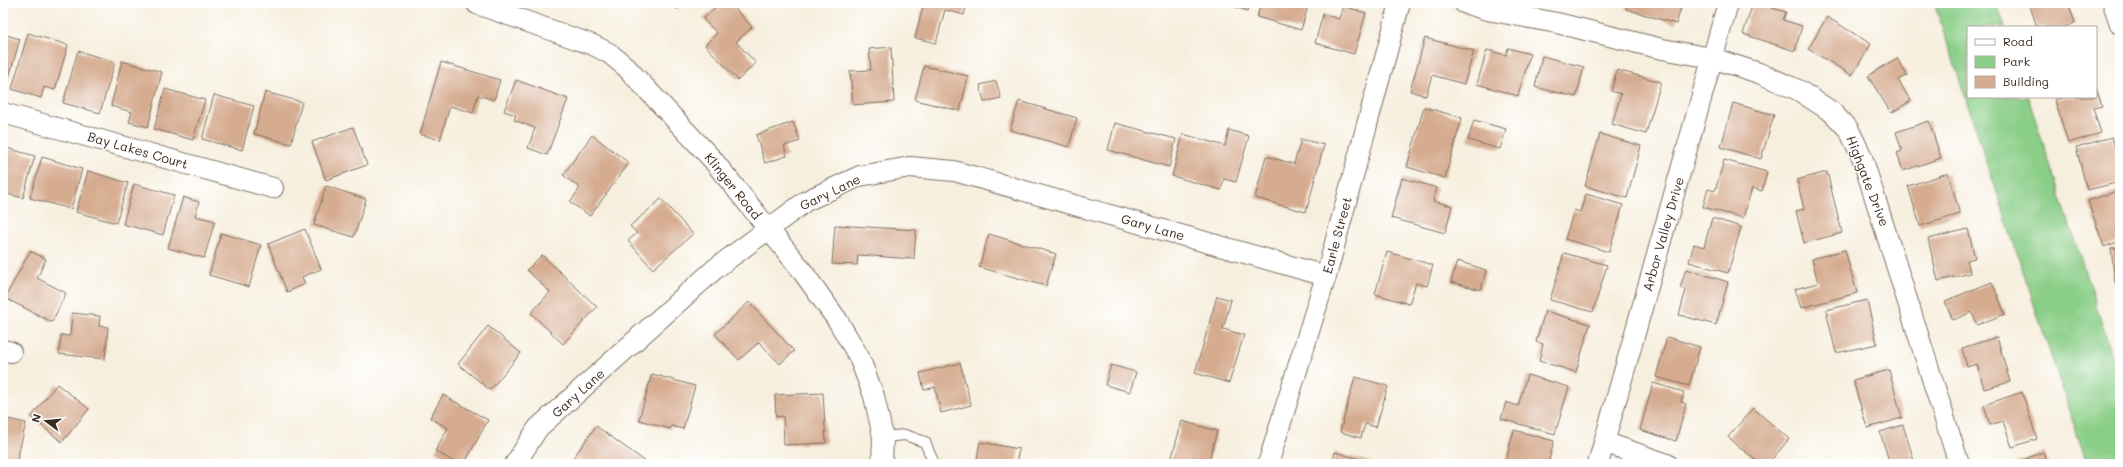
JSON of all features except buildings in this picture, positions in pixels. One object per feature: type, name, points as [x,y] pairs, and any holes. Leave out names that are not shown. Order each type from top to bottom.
[{"type":"street","name":"Earle Street","points":[[1268,464],[1326,276],[1400,3]]},
{"type":"street","name":"Highgate Drive","points":[[1464,3],[1487,10],[1557,23],[1662,50],[1712,58],[1759,73],[1798,90],[1832,112],[1848,130],[1862,157],[1960,464]]},
{"type":"street","name":"Arbor Valley Drive","points":[[1598,464],[1728,3]]},
{"type":"street","points":[[2113,3],[2120,24]]},
{"type":"street","name":"Klinger Road","points":[[477,4],[593,45],[609,53],[626,67],[712,159],[829,309],[859,357],[874,396],[883,437],[882,464]]},
{"type":"street","name":"Bay Lakes Court","points":[[3,112],[273,188]]},
{"type":"street","name":"Gary Lane","points":[[515,464],[538,428],[716,268],[806,201],[860,176],[910,167],[954,171],[1326,276]]},
{"type":"street","points":[[1604,442],[1667,464]]},
{"type":"lane","points":[[883,437],[905,434],[925,442],[934,464]]},
{"type":"green space","points":[[1934,3],[1997,3],[2005,26],[1967,26],[1967,98],[2028,98],[2120,379],[2120,464],[2087,464]]}]
